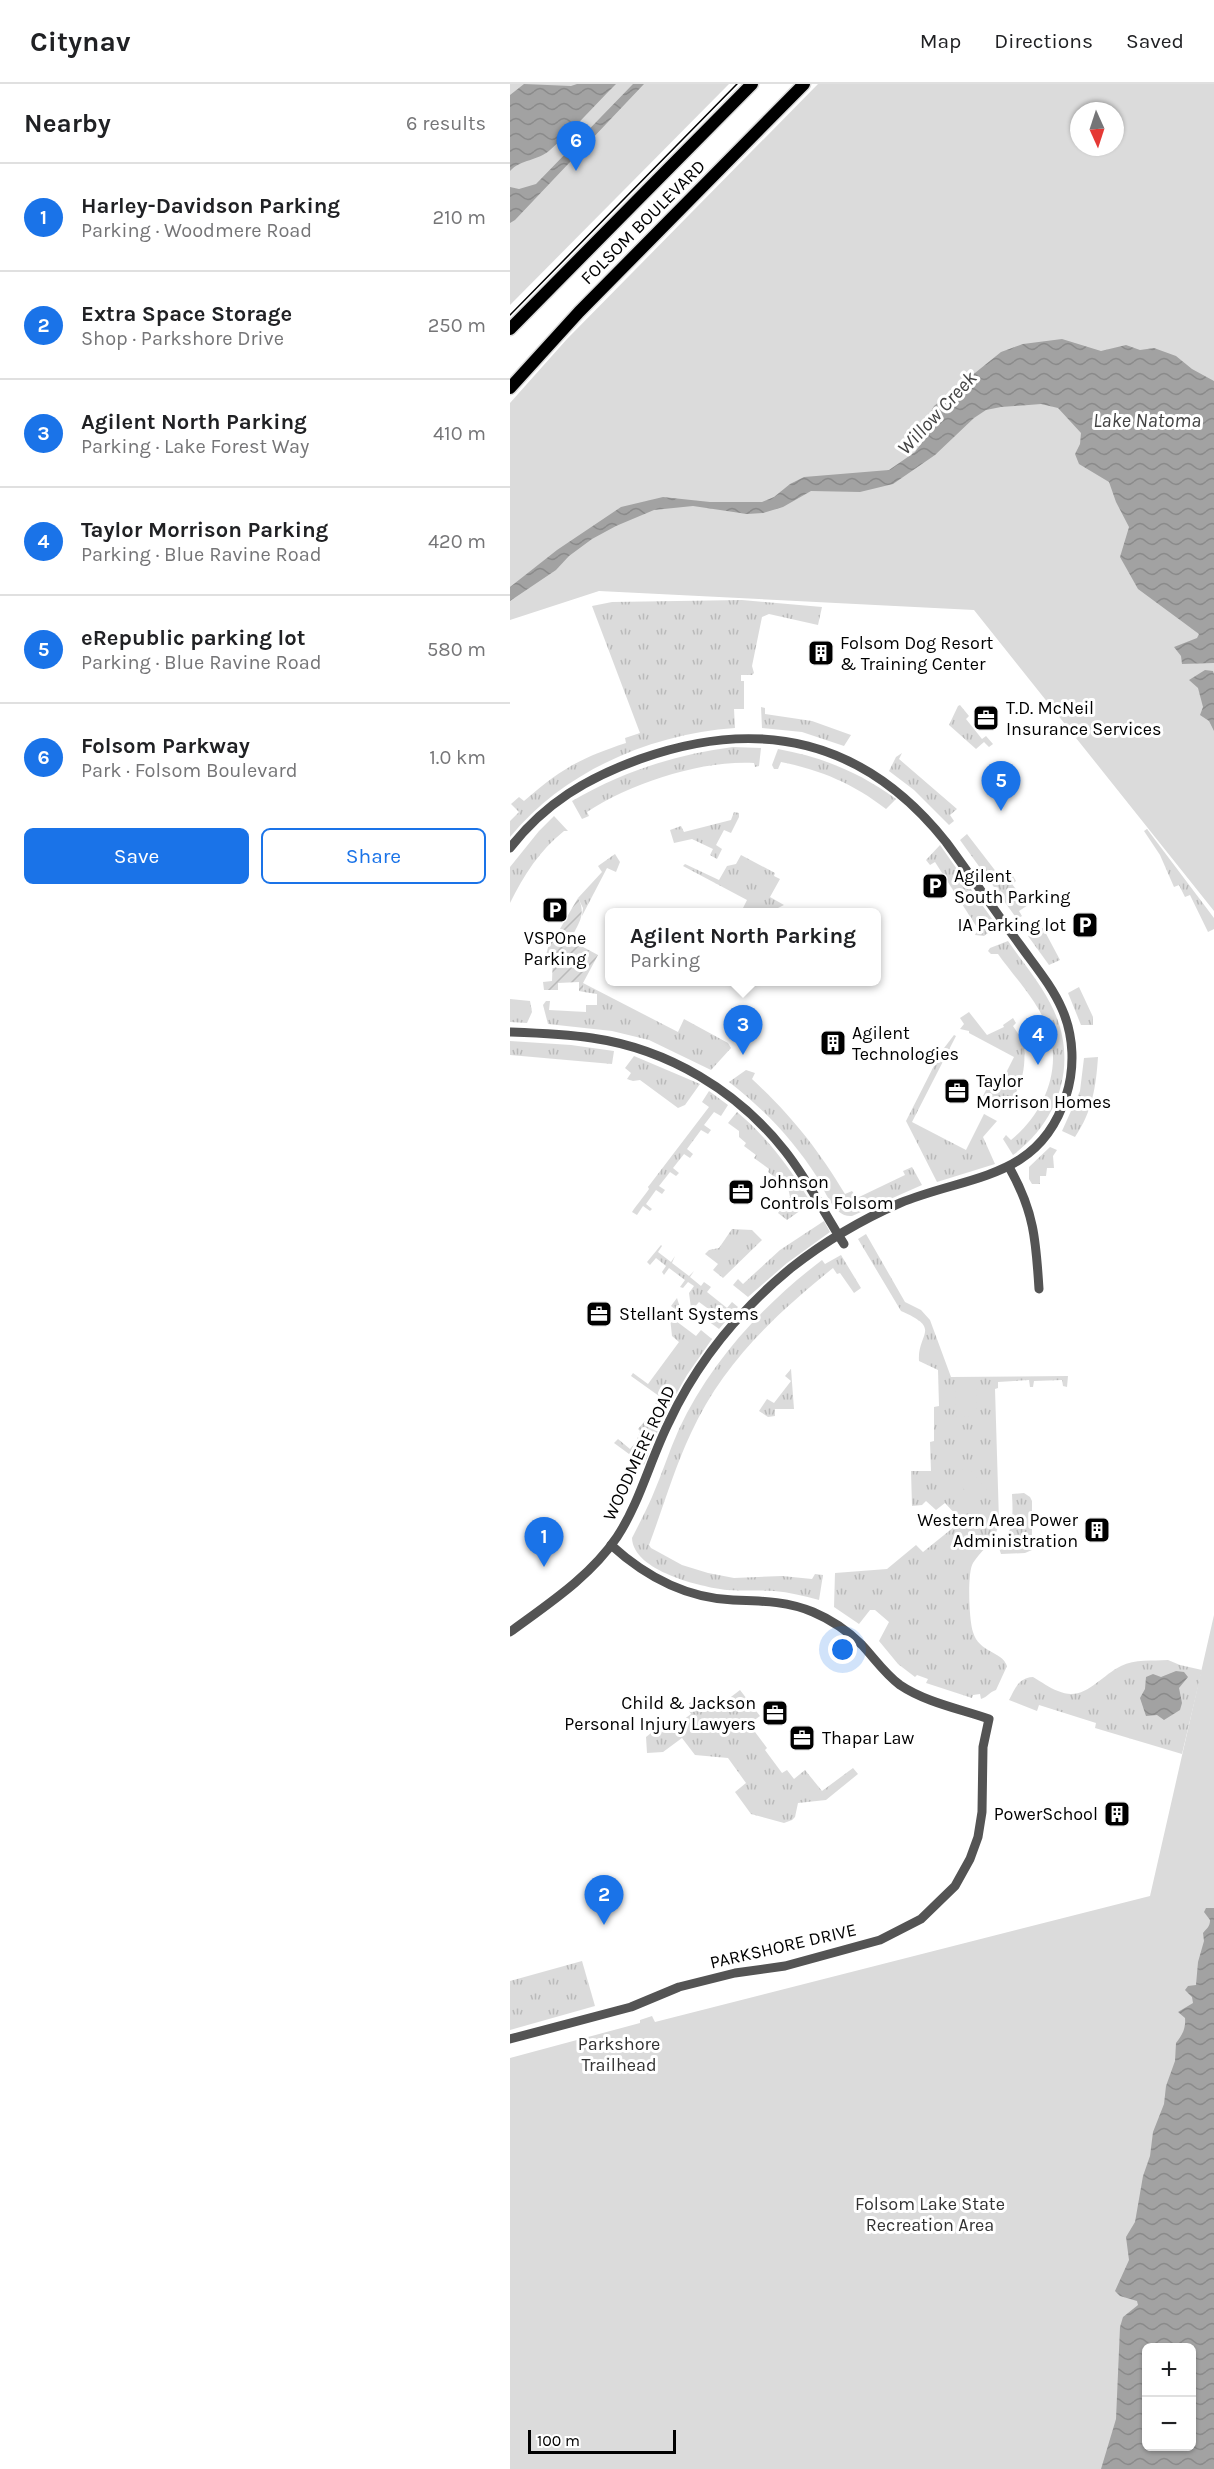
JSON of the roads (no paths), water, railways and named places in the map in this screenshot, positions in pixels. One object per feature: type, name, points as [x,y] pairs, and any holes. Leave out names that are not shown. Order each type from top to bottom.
[{"type":"main road","name":"FOLSOM BOULEVARD","points":[[510,329],[752,84]]},
{"type":"main road","name":"FOLSOM BOULEVARD","points":[[510,388],[587,304],[804,84]]},
{"type":"street","name":"WOODMERE ROAD","points":[[510,848],[546,809],[588,780],[660,752],[703,741],[755,738],[798,744],[847,760],[885,781],[912,803],[946,842],[1049,986],[1063,1010],[1071,1043],[1071,1070],[1067,1095],[1047,1133],[1033,1150],[1009,1167],[900,1203],[838,1235],[801,1260],[746,1310],[701,1366],[669,1420],[639,1497],[611,1545],[586,1572],[510,1632]]},
{"type":"street","points":[[510,1032],[570,1036],[613,1042],[663,1058],[700,1076],[742,1106],[772,1136],[798,1169],[844,1244]]},
{"type":"street","points":[[1009,1167],[1024,1194],[1032,1220],[1040,1289]]},
{"type":"street","name":"PARKSHORE DRIVE","points":[[510,2039],[631,2007],[679,1988],[735,1973],[785,1966],[895,1934],[921,1919],[945,1898],[963,1873],[978,1837],[983,1804],[982,1755],[989,1719],[921,1696],[901,1685],[887,1674],[852,1636],[812,1611],[774,1601],[732,1600],[694,1594],[643,1571],[611,1545]]},
{"type":"water","points":[[524,84],[571,86],[616,84],[550,150],[519,164],[510,171],[510,95]]},
{"type":"water","points":[[633,84],[644,84],[510,223],[510,187],[519,189],[536,184]]},
{"type":"water","name":"Lake Natoma","points":[[1062,339],[1101,351],[1126,345],[1140,350],[1154,348],[1176,356],[1192,369],[1214,381],[1214,663],[1182,664],[1181,656],[1174,647],[1197,638],[1199,634],[1138,589],[1120,557],[1129,527],[1109,482],[1079,464],[1075,454],[1080,444],[1081,433],[1058,408],[1041,404],[986,410],[974,418],[935,455],[893,484],[860,492],[811,491],[783,507],[763,513],[747,514],[693,506],[654,510],[592,539],[569,556],[556,570],[510,601],[510,587],[557,550],[621,507],[663,497],[710,502],[762,502],[774,497],[790,484],[804,477],[889,470],[915,452],[933,427],[928,417],[934,406],[1001,352],[1023,344]]},
{"type":"water","points":[[1205,670],[1213,671],[1214,674],[1214,731],[1209,721],[1200,715],[1203,707],[1198,688],[1189,680]]},
{"type":"water","points":[[1176,1671],[1184,1672],[1188,1677],[1179,1688],[1182,1703],[1180,1710],[1164,1720],[1157,1715],[1146,1716],[1140,1698],[1145,1689],[1146,1677],[1153,1674],[1161,1677]]},
{"type":"water","points":[[1206,1908],[1214,1908],[1214,2469],[1101,2469],[1116,2419],[1120,2327],[1123,2317],[1138,2305],[1137,2301],[1120,2296],[1115,2291],[1129,2260],[1126,2237],[1135,2222],[1153,2132],[1164,2104],[1166,2086],[1175,2061],[1176,2043],[1184,2029],[1185,2018],[1178,2012],[1193,2003],[1192,1997],[1185,1990],[1188,1986],[1196,1985],[1198,1962],[1204,1941],[1203,1933],[1210,1920],[1204,1912]]},
{"type":"tram line","points":[[510,315],[737,84]]},
{"type":"place","name":"Folsom Parkway","points":[[576,171]]},
{"type":"place","name":"Folsom Dog Resort & Training Center","points":[[821,653]]},
{"type":"place","name":"T.D. McNeil Insurance Services","points":[[986,718]]},
{"type":"place","name":"eRepublic parking lot","points":[[1001,811]]},
{"type":"place","name":"Agilent South Parking","points":[[935,886]]},
{"type":"place","name":"VSPOne Parking","points":[[555,910]]},
{"type":"place","name":"IA Parking lot","points":[[1085,925]]},
{"type":"place","name":"Agilent Technologies","points":[[833,1043]]},
{"type":"place","name":"Agilent North Parking","points":[[743,1055]]},
{"type":"place","name":"Taylor Morrison Parking","points":[[1038,1065]]},
{"type":"place","name":"Taylor Morrison Homes","points":[[957,1091]]},
{"type":"place","name":"Johnson Controls Folsom","points":[[741,1192]]},
{"type":"place","name":"Stellant Systems","points":[[599,1314]]},
{"type":"place","name":"Western Area Power Administration","points":[[1097,1530]]},
{"type":"place","name":"Harley-Davidson Parking","points":[[544,1567]]},
{"type":"place","name":"Child & Jackson Personal Injury Lawyers","points":[[775,1713]]},
{"type":"place","name":"Thapar Law","points":[[802,1738]]},
{"type":"place","name":"PowerSchool","points":[[1117,1814]]},
{"type":"place","name":"Extra Space Storage","points":[[604,1925]]},
{"type":"water label","name":"Willow Creek","points":[[937,413]]},
{"type":"park label","name":"Parkshore Trailhead","points":[[619,2054]]},
{"type":"park label","name":"Folsom Lake State Recreation Area","points":[[930,2214]]}]
